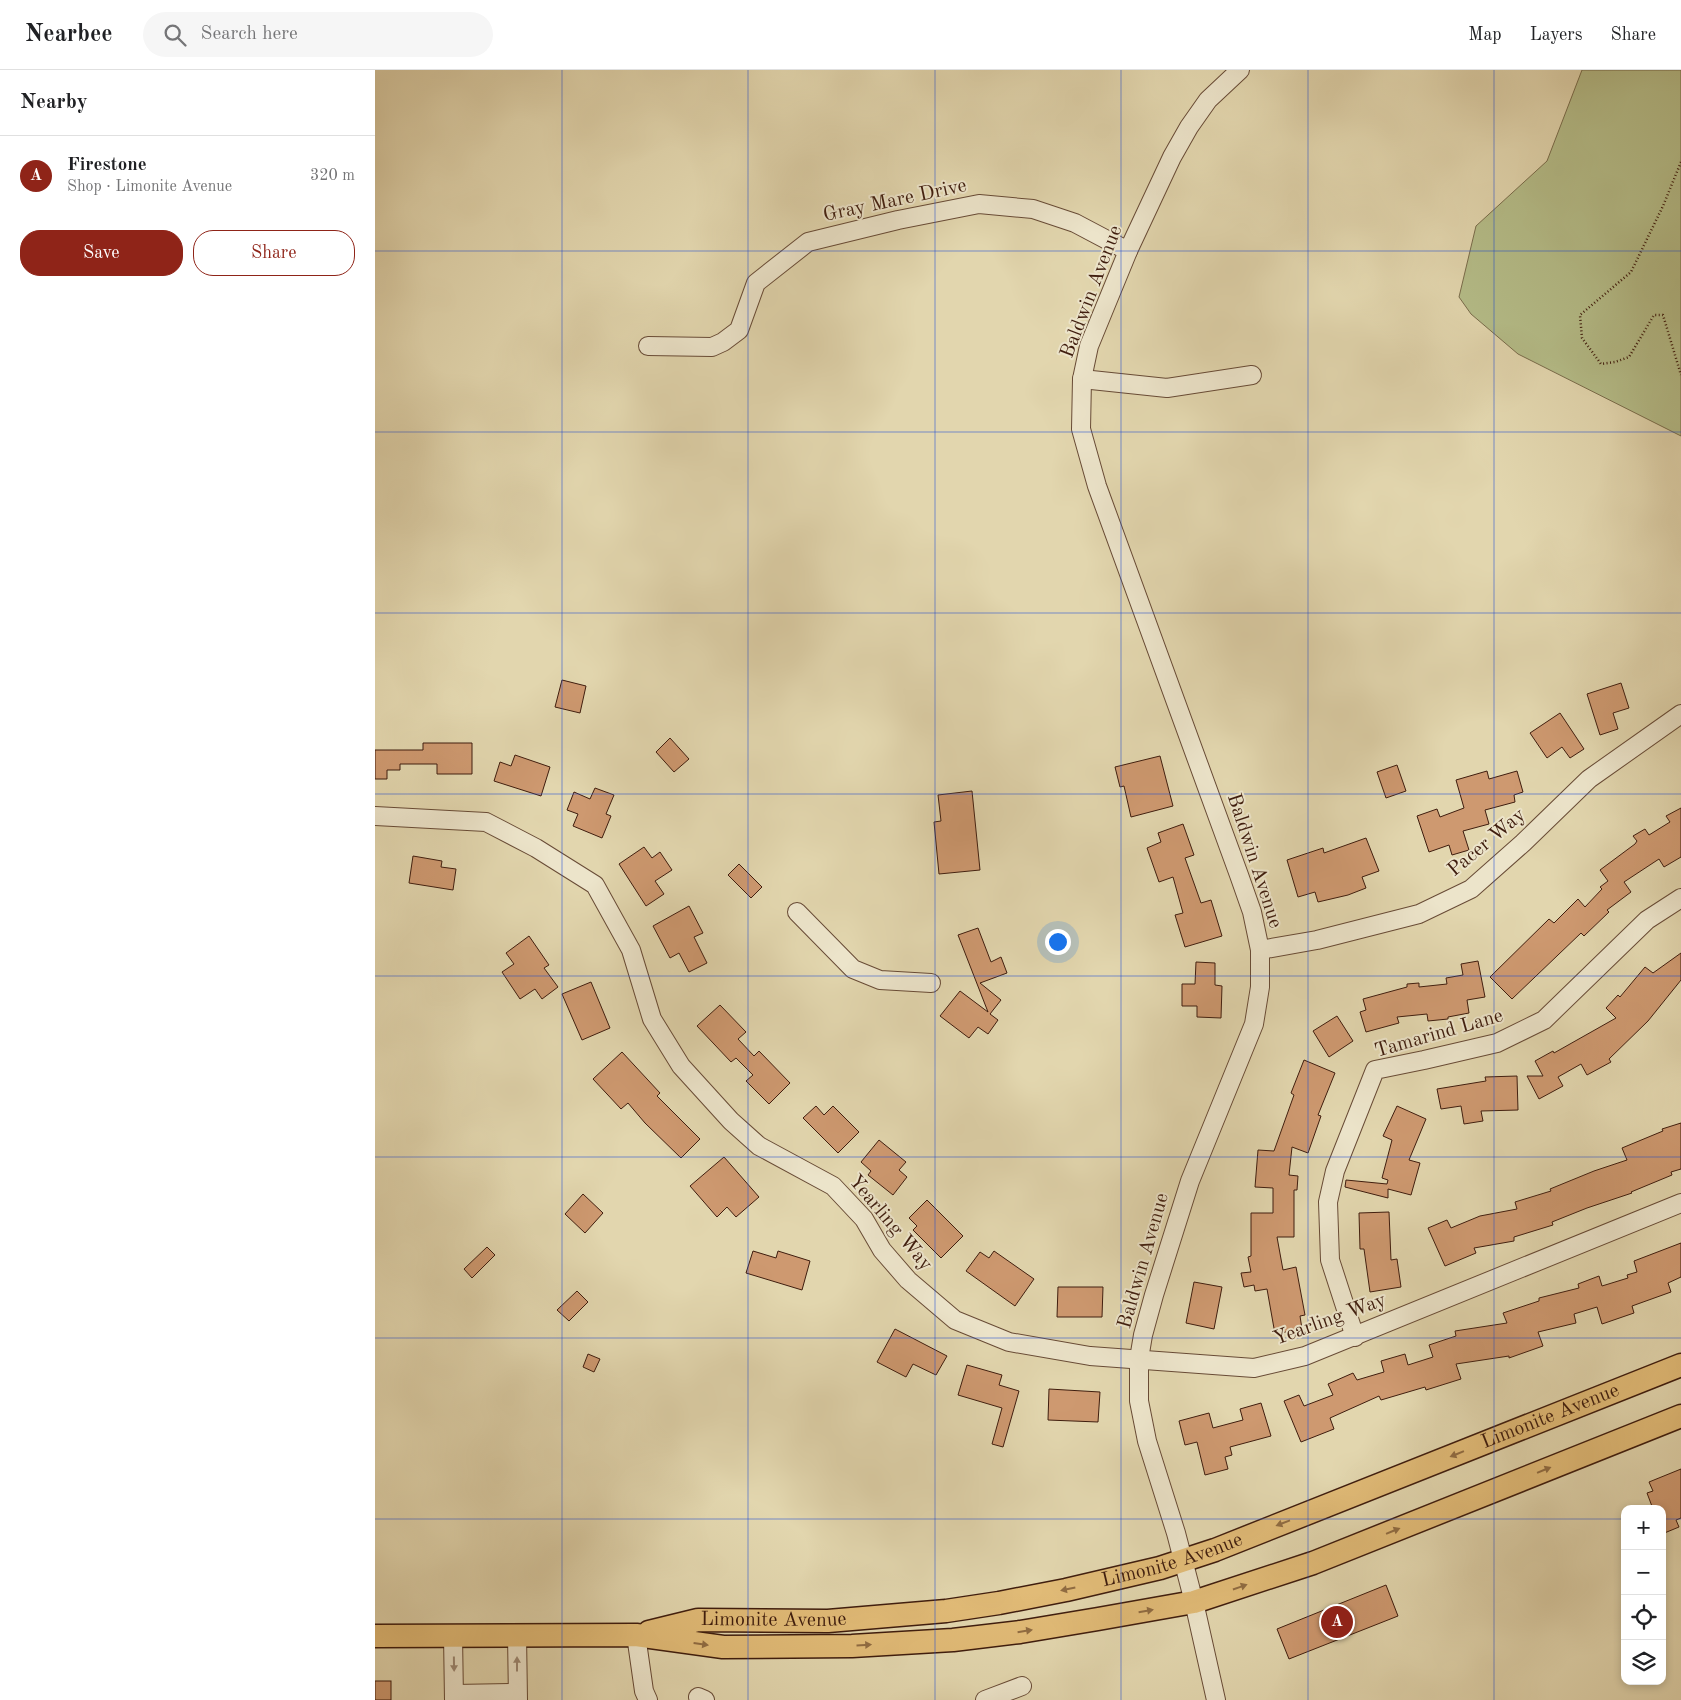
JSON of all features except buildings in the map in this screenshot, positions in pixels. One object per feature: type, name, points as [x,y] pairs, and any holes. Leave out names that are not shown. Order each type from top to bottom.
[{"type":"main road","name":"Limonite Avenue","points":[[636,1635],[698,1620],[828,1621],[946,1611],[1066,1590],[1160,1568],[1338,1502],[1681,1365]]},
{"type":"main road","name":"Limonite Avenue","points":[[375,1636],[636,1635],[723,1647],[852,1646],[953,1640],[1020,1632],[1194,1602],[1313,1562],[1681,1416]]},
{"type":"street","name":"Baldwin Avenue","points":[[1216,1700],[1194,1602],[1147,1441],[1139,1401],[1139,1359],[1143,1335],[1154,1295],[1190,1180],[1254,1024],[1260,987],[1260,950],[1252,912],[1097,486],[1081,429],[1082,379],[1089,346],[1128,251],[1172,157],[1189,128],[1208,100],[1240,70]]},
{"type":"street","name":"Gray Mare Drive","points":[[648,346],[712,346],[723,342],[739,330],[756,283],[808,242],[907,218],[979,204],[1033,209],[1075,223],[1128,251]]},
{"type":"street","points":[[1082,379],[1167,388],[1251,375]]},
{"type":"street","name":"Pacer Way","points":[[1260,950],[1317,940],[1419,914],[1471,889],[1523,843],[1589,779],[1681,714]]},
{"type":"street","name":"Yearling Way","points":[[375,816],[486,822],[536,848],[595,885],[631,950],[652,1019],[681,1066],[731,1121],[759,1146],[833,1186],[864,1219],[882,1250],[908,1280],[955,1320],[1009,1342],[1090,1356],[1254,1368],[1305,1356],[1355,1337],[1681,1203]]},
{"type":"street","name":"Tamarind Lane","points":[[1355,1337],[1330,1260],[1328,1202],[1335,1171],[1375,1070],[1497,1043],[1544,1020],[1647,920],[1681,898]]},
{"type":"street","points":[[797,912],[853,969],[880,980],[931,983]]},
{"type":"street","points":[[453,1635],[454,1697],[517,1696],[517,1635]]},
{"type":"street","points":[[636,1635],[644,1692],[648,1700]]},
{"type":"street","points":[[985,1700],[1022,1686]]},
{"type":"path","points":[[1681,162],[1663,206],[1631,272],[1580,315],[1582,338],[1601,364],[1629,357],[1654,314],[1663,314],[1681,375]]},
{"type":"green space","points":[[1582,70],[1681,70],[1681,436],[1518,354],[1471,314],[1459,297],[1476,226],[1547,161]]},
{"type":"place","name":"Firestone","points":[[1337,1622]]}]
